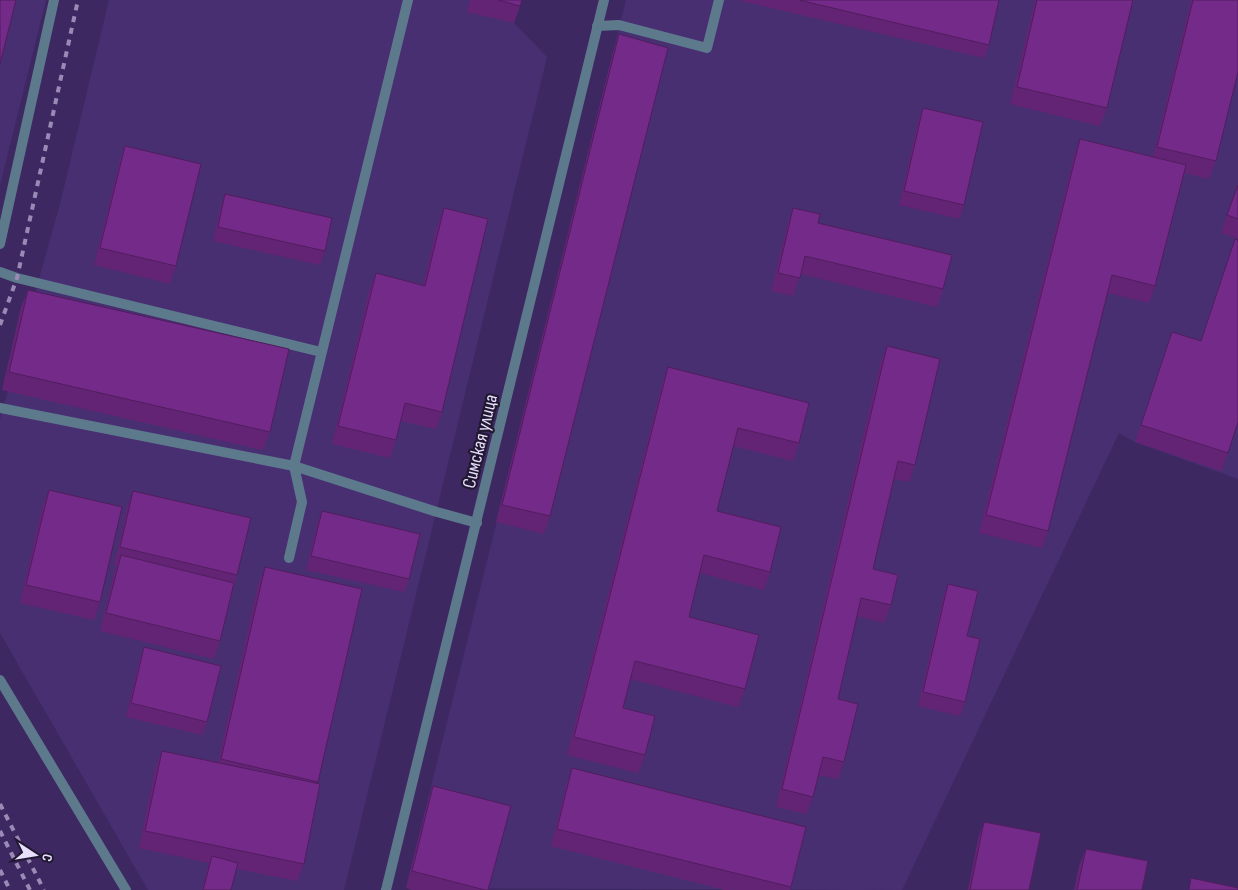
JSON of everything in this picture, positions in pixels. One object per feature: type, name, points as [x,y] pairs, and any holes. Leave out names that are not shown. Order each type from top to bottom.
[{"type":"street","points":[[0,244],[54,0]]},
{"type":"street","points":[[289,558],[302,502],[294,466],[408,0]]},
{"type":"street","name":"Симская улица","points":[[386,890],[604,0]]},
{"type":"street","points":[[597,26],[620,25],[707,48],[719,0]]},
{"type":"street","points":[[0,272],[26,281],[321,352]]},
{"type":"street","points":[[0,408],[294,466],[477,523]]},
{"type":"street","points":[[0,680],[126,890]]},
{"type":"shaded area","points":[[0,0],[46,0],[0,185]]},
{"type":"shaded area","points":[[109,0],[520,0],[514,23],[547,57],[344,890],[148,890],[0,633],[0,419],[60,204]]},
{"type":"shaded area","points":[[626,0],[1238,0],[1238,479],[1135,442],[1119,433],[902,890],[406,888]]},
{"type":"building","points":[[0,0],[16,0],[0,64]]},
{"type":"building","points":[[498,0],[522,0],[520,6]]},
{"type":"building","points":[[799,0],[999,0],[989,45]]},
{"type":"building","points":[[1037,0],[1133,0],[1107,108],[1017,87]]},
{"type":"building","points":[[1193,0],[1238,0],[1238,72],[1216,161],[1157,147]]},
{"type":"building","points":[[619,34],[668,48],[550,516],[502,505]]},
{"type":"building","points":[[923,108],[983,122],[964,205],[904,191]]},
{"type":"building","points":[[1080,139],[1186,165],[1155,286],[1112,275],[1048,531],[986,515]]},
{"type":"building","points":[[125,146],[201,164],[176,266],[100,248]]},
{"type":"building","points":[[1238,185],[1238,219],[1227,215]]},
{"type":"building","points":[[225,194],[332,218],[325,251],[218,227]]},
{"type":"building","points":[[444,208],[488,219],[442,412],[405,403],[396,440],[338,426],[376,273],[425,286]]},
{"type":"building","points":[[793,208],[820,214],[818,223],[952,255],[943,289],[805,256],[800,278],[778,273]]},
{"type":"building","points":[[1235,239],[1238,240],[1238,422],[1228,453],[1141,425],[1172,332],[1201,341]]},
{"type":"building","points":[[28,290],[289,349],[270,432],[9,372]]},
{"type":"building","points":[[887,346],[940,359],[915,465],[898,461],[873,569],[898,575],[891,605],[861,598],[838,699],[858,704],[844,762],[823,757],[813,797],[782,789]]},
{"type":"building","points":[[668,367],[809,403],[799,443],[738,428],[717,511],[781,527],[770,572],[704,555],[689,617],[759,635],[745,689],[635,661],[623,708],[655,716],[645,755],[574,737]]},
{"type":"building","points":[[49,490],[122,507],[100,602],[26,585]]},
{"type":"building","points":[[133,491],[251,518],[237,575],[120,547]]},
{"type":"building","points":[[322,511],[420,534],[409,579],[311,556]]},
{"type":"building","points":[[121,555],[234,583],[220,641],[106,613]]},
{"type":"building","points":[[265,567],[362,589],[318,782],[221,759]]},
{"type":"building","points":[[948,584],[978,591],[967,636],[980,639],[965,702],[923,692]]},
{"type":"building","points":[[144,647],[221,666],[207,722],[131,703]]},
{"type":"building","points":[[162,751],[320,784],[304,864],[145,831]]},
{"type":"building","points":[[572,768],[806,827],[791,887],[557,829]]},
{"type":"building","points":[[433,786],[511,806],[488,890],[412,871]]},
{"type":"building","points":[[984,822],[1041,833],[1029,890],[970,890]]},
{"type":"building","points":[[1086,849],[1148,861],[1142,890],[1077,890]]},
{"type":"building","points":[[212,856],[238,863],[231,890],[203,890]]},
{"type":"building","points":[[1191,878],[1238,888],[1238,890],[1189,890]]},
{"type":"railway","points":[[0,325],[17,278],[78,0]]},
{"type":"railway","points":[[0,804],[44,890]]},
{"type":"railway","points":[[0,831],[30,890]]},
{"type":"railway","points":[[0,870],[10,890]]}]
